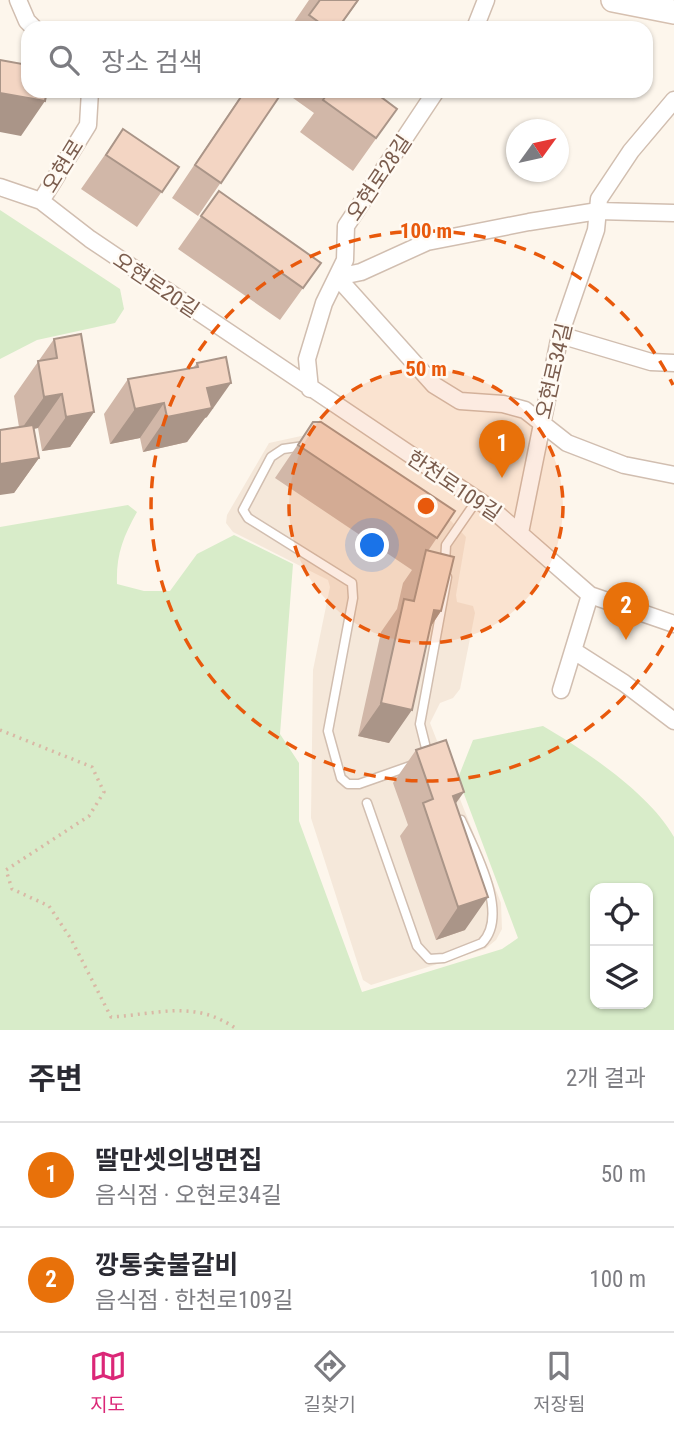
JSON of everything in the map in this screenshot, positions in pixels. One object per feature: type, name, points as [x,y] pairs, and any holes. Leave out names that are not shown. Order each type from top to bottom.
[{"type":"street","points":[[18,0],[27,21]]},
{"type":"street","points":[[478,21],[486,0]]},
{"type":"street","points":[[613,0],[674,12]]},
{"type":"street","name":"오현로","points":[[41,201],[88,125],[90,98]]},
{"type":"street","name":"오현로28길","points":[[310,389],[307,359],[324,303],[345,260],[345,226],[431,98]]},
{"type":"street","name":"오현로34길","points":[[520,533],[560,335],[596,230],[599,199],[631,151],[674,100]]},
{"type":"street","name":"오현로20길","points":[[0,187],[41,201],[90,239],[310,389]]},
{"type":"street","points":[[337,277],[361,272],[428,242],[598,211],[674,213]]},
{"type":"street","points":[[337,277],[434,385],[460,401],[503,404],[525,410],[567,443],[624,465],[674,475]]},
{"type":"street","points":[[560,335],[651,362],[674,363]]},
{"type":"street","name":"한천로109길","points":[[310,389],[477,500],[520,533],[590,595],[674,625]]},
{"type":"street","points":[[561,690],[590,595]]},
{"type":"street","points":[[574,651],[624,683],[674,722]]},
{"type":"lane","points":[[314,447],[283,449],[271,457],[243,510],[248,518],[352,583],[354,598],[328,731],[341,778],[348,784],[359,784],[430,759]]},
{"type":"lane","points":[[435,769],[423,746],[421,724],[447,591],[444,558],[451,538],[477,500]]},
{"type":"lane","points":[[440,530],[451,538]]},
{"type":"lane","points":[[367,803],[417,946],[423,956],[435,960],[482,943],[494,916],[487,887],[456,809]]},
{"type":"path","points":[[0,730],[92,767],[104,792],[89,817],[6,870],[12,889],[49,906],[71,939],[111,1017],[186,1009],[224,1020],[238,1030]]},
{"type":"shaded area","points":[[315,433],[451,521],[466,537],[456,595],[457,602],[473,606],[475,613],[460,689],[453,698],[440,703],[430,723],[501,903],[502,929],[496,940],[485,949],[371,985],[363,980],[311,818],[313,670],[330,587],[328,580],[233,532],[226,523],[227,515],[269,443]]},
{"type":"green space","points":[[0,210],[120,289],[124,309],[115,323],[37,340],[0,359]]},
{"type":"green space","points":[[128,505],[137,512],[121,546],[117,584],[144,591],[170,591],[197,554],[234,535],[293,564],[280,734],[299,763],[299,821],[362,992],[502,949],[518,938],[458,778],[473,740],[543,726],[597,761],[633,789],[674,837],[674,1030],[0,1030],[0,527]]},
{"type":"building","points":[[320,0],[358,0],[343,21],[317,21],[309,15]]},
{"type":"building","points":[[0,60],[21,64],[21,97],[0,93]]},
{"type":"building","points":[[240,98],[278,98],[221,183],[195,165]]},
{"type":"building","points":[[382,98],[397,109],[376,138],[323,100]]},
{"type":"building","points":[[123,129],[179,167],[162,192],[106,155]]},
{"type":"building","points":[[219,191],[321,263],[303,288],[201,216]]},
{"type":"building","points":[[81,334],[94,412],[66,417],[62,394],[44,397],[38,361],[57,358],[54,339]]},
{"type":"building","points":[[226,357],[231,383],[207,388],[212,408],[167,417],[164,403],[135,409],[128,379],[198,367],[197,363]]},
{"type":"building","points":[[313,422],[321,422],[455,511],[437,538],[298,445]]},
{"type":"building","points":[[33,425],[39,458],[0,464],[0,430]]},
{"type":"building","points":[[426,550],[454,557],[441,611],[434,610],[412,710],[381,703],[404,599],[414,601]]},
{"type":"building","points":[[446,740],[464,792],[453,796],[488,897],[458,907],[423,803],[433,799],[416,750]]},
{"type":"place","name":"딸만셋의냉면집","points":[[502,478]]},
{"type":"place","name":"깡통숯불갈비","points":[[626,640]]}]
